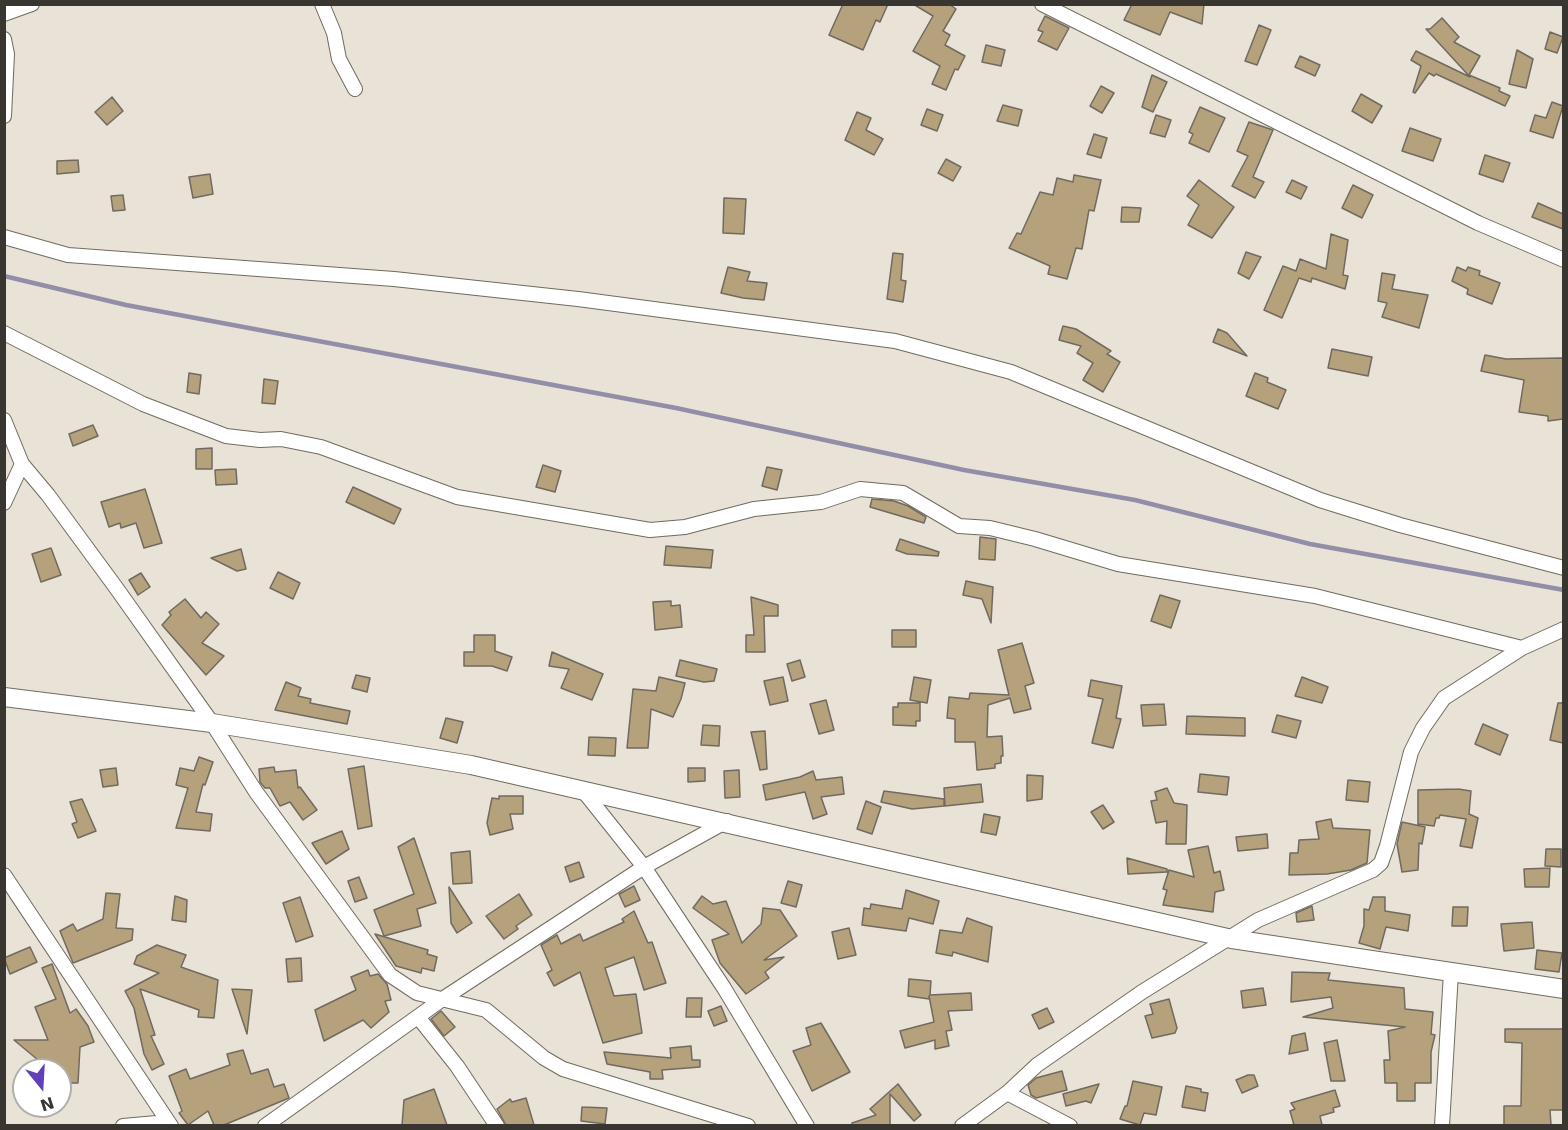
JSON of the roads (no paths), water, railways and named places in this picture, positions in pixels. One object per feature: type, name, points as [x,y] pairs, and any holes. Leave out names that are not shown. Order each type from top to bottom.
[{"type":"street","points":[[4,14],[32,4]]},
{"type":"street","points":[[322,4],[334,33],[339,59],[355,89]]},
{"type":"street","points":[[1042,4],[1062,9],[1479,223],[1563,260]]},
{"type":"street","points":[[4,39],[7,54],[4,116]]},
{"type":"street","points":[[4,237],[68,255],[417,281],[578,298],[895,341],[1011,372],[1320,500],[1400,525],[1563,568]]},
{"type":"street","points":[[4,333],[143,404],[220,434],[260,440],[280,439],[321,447],[435,491],[458,497],[650,530],[685,527],[754,509],[821,502],[860,489],[903,493],[959,526],[990,528],[1118,564],[1315,596],[1522,648]]},
{"type":"street","points":[[4,420],[22,465],[72,526],[212,723],[256,792],[390,975],[417,993],[486,1010],[544,1058],[563,1069],[748,1125]]},
{"type":"street","points":[[4,503],[22,465]]},
{"type":"street","points":[[962,1125],[1007,1093],[1037,1065],[1142,992],[1232,939],[1258,920],[1373,870],[1380,863],[1387,846],[1411,752],[1423,728],[1444,698],[1522,648],[1563,629]]},
{"type":"street","points":[[4,697],[212,723],[471,765],[585,793],[727,821],[1232,939],[1563,989]]},
{"type":"street","points":[[585,793],[644,867],[724,988],[807,1125]]},
{"type":"street","points":[[265,1125],[444,998],[644,867],[727,821]]},
{"type":"street","points":[[4,875],[170,1124]]},
{"type":"street","points":[[1442,1125],[1451,972]]},
{"type":"street","points":[[418,1017],[457,1066],[497,1125]]},
{"type":"street","points":[[1007,1093],[1070,1125]]},
{"type":"street","points":[[123,1125],[170,1124]]},
{"type":"waterway","points":[[4,276],[126,305],[676,408],[964,470],[1135,500],[1310,544],[1564,590]]}]
